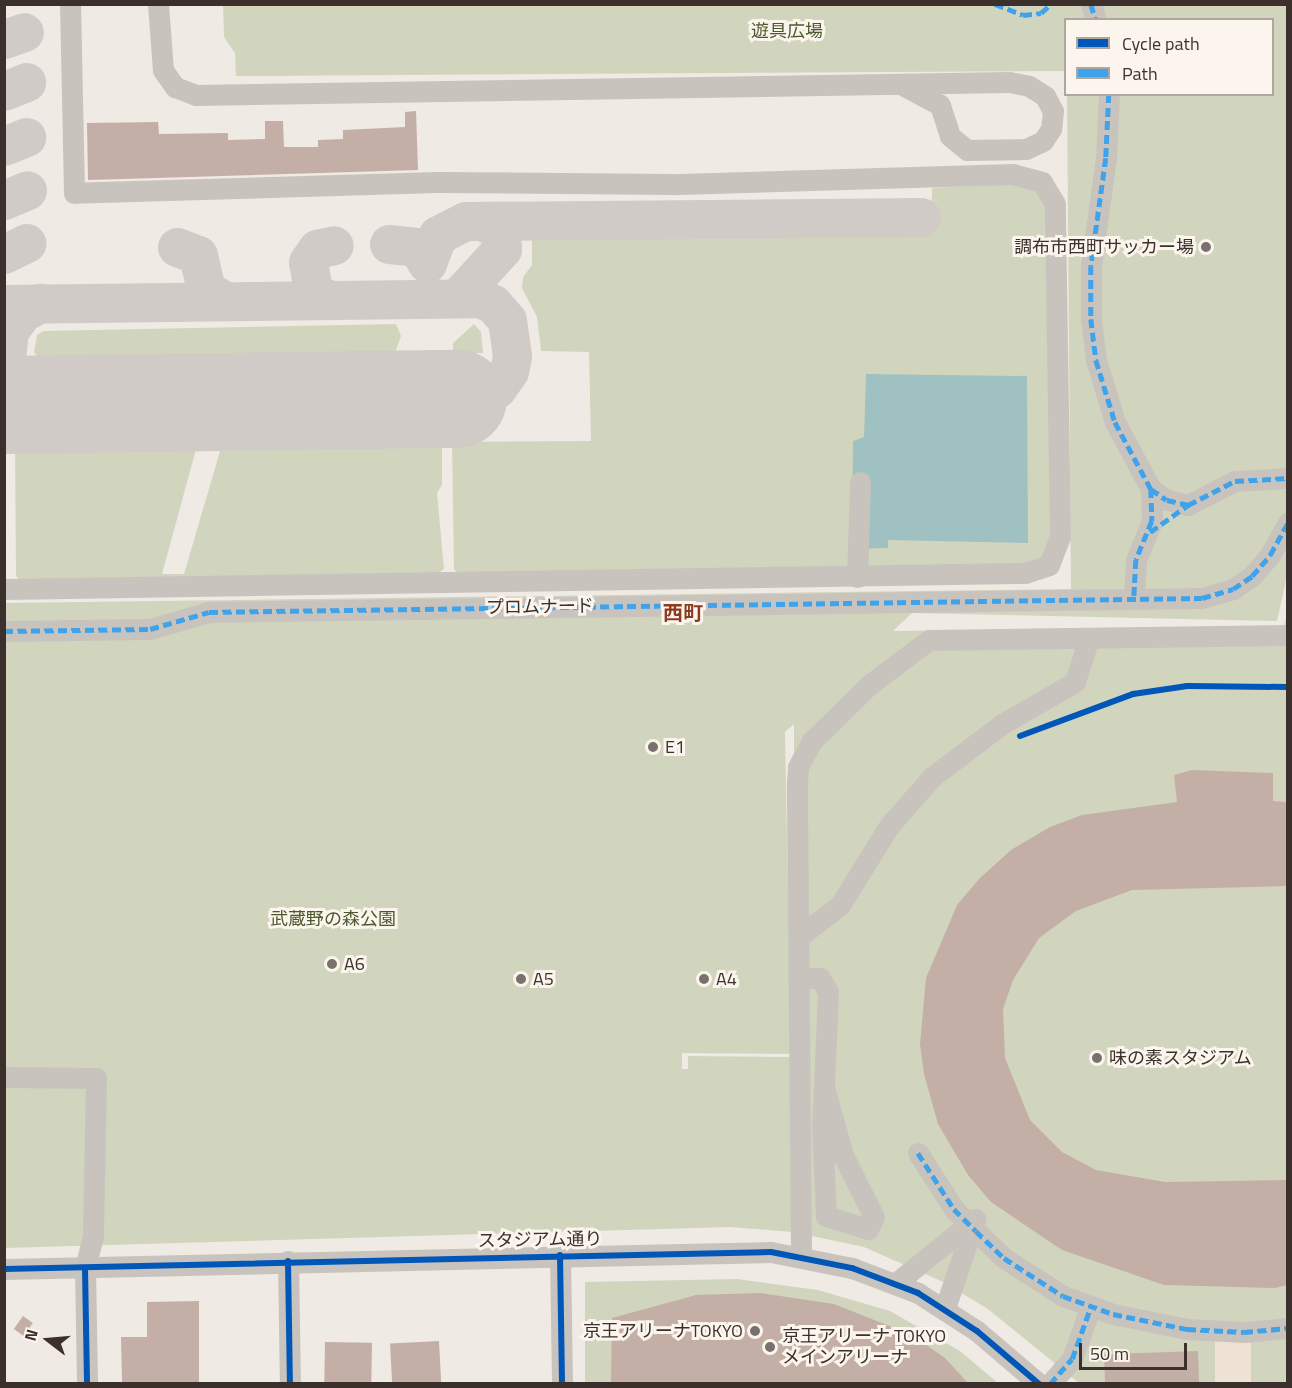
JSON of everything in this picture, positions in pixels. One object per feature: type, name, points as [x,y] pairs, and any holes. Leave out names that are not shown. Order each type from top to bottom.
[{"type":"street","points":[[4,589],[1033,573],[1049,565],[1059,547],[1053,197],[1042,182],[1027,176],[671,184],[437,182],[74,193],[70,4]]},
{"type":"street","points":[[158,4],[163,70],[175,87],[196,95],[1020,83],[1040,92],[1053,111],[1048,135],[1032,147],[977,151],[956,145]]},
{"type":"street","points":[[905,86],[940,105],[956,145]]},
{"type":"street","points":[[1109,96],[1106,158],[1091,266],[1092,327],[1115,422],[1151,489],[1167,500],[1188,505]]},
{"type":"street","points":[[950,177],[948,157],[956,145]]},
{"type":"street","points":[[1150,532],[1188,505],[1235,482],[1287,478]]},
{"type":"street","points":[[857,577],[860,482]]},
{"type":"street","points":[[1134,599],[1136,560],[1150,532],[1151,489]]},
{"type":"street","name":"プロムナード","points":[[4,631],[150,629],[209,612],[1202,598],[1233,589],[1262,567],[1287,523]]},
{"type":"street","points":[[801,1255],[798,767],[812,741],[869,685],[929,640],[1287,635]]},
{"type":"street","points":[[800,936],[840,905],[889,826],[932,777],[993,730],[1075,682],[1089,638]]},
{"type":"street","points":[[800,978],[820,978],[828,992],[824,1087],[826,1216],[868,1229],[874,1217],[843,1155],[824,1087]]},
{"type":"street","points":[[4,1077],[96,1078],[93,1236],[85,1268],[87,1383]]},
{"type":"street","points":[[918,1153],[954,1209],[1004,1258],[1063,1296],[1149,1323],[1232,1336],[1287,1328]]},
{"type":"street","points":[[896,1283],[975,1219],[945,1308]]},
{"type":"street","name":"スタジアム通り","points":[[4,1269],[736,1250],[801,1255],[896,1283],[945,1308],[1039,1383]]},
{"type":"street","points":[[560,1255],[562,1383]]},
{"type":"street","points":[[288,1261],[290,1383]]},
{"type":"street","points":[[1050,1383],[1072,1359],[1091,1306]]},
{"type":"green space","name":"武蔵野の森公園","points":[[223,5],[1287,5],[1288,571],[1277,621],[912,613],[893,631],[1284,626],[1287,615],[1287,1383],[1079,1383],[988,1309],[943,1282],[864,1247],[793,1232],[730,1227],[5,1248],[4,603],[1071,589],[1067,96],[1274,96],[1274,18],[1064,18],[1064,71],[236,76],[235,53],[224,37]],"holes":[[[794,724],[794,1057],[688,1056],[688,1069],[682,1069],[682,1053],[791,1054],[785,732]]]},
{"type":"green space","points":[[1025,183],[1047,194],[1051,564],[461,577],[454,569],[452,442],[591,441],[589,352],[541,351],[537,317],[522,288],[523,277],[532,265],[532,236],[931,230],[932,188]]},
{"type":"green space","points":[[396,324],[401,336],[394,356],[42,363],[34,352],[37,335],[43,331]]},
{"type":"green space","points":[[474,324],[481,332],[483,353],[453,353],[453,343]]},
{"type":"green space","points":[[442,439],[442,485],[437,493],[444,569],[436,575],[21,581],[16,576],[15,445],[198,442],[162,574],[184,574],[223,441]]},
{"type":"green space","name":"京王アリーナTOKYO","points":[[737,1279],[818,1290],[890,1311],[960,1351],[998,1383],[585,1383],[585,1282]]},
{"type":"shaded area","points":[[1215,1341],[1251,1341],[1251,1383],[1215,1383]]},
{"type":"water","points":[[866,374],[1027,376],[1028,543],[888,540],[888,548],[852,549],[853,441],[864,437]]},
{"type":"building","points":[[416,111],[418,170],[88,180],[87,123],[158,122],[159,134],[228,133],[228,140],[265,139],[265,121],[283,121],[284,147],[318,147],[318,140],[343,139],[343,130],[405,127],[405,112]]},
{"type":"building","points":[[1192,770],[1273,773],[1273,801],[1287,802],[1287,886],[1132,890],[1076,911],[1039,938],[1013,980],[1003,1009],[1005,1058],[1030,1120],[1062,1152],[1096,1170],[1165,1182],[1287,1180],[1287,1285],[1275,1288],[1164,1285],[1062,1250],[991,1202],[968,1175],[938,1124],[924,1074],[920,1044],[926,978],[957,905],[979,879],[1011,850],[1050,827],[1082,815],[1177,802],[1174,775]]},
{"type":"building","name":"京王アリーナTOKYO","points":[[760,1293],[834,1304],[912,1335],[945,1358],[968,1383],[611,1383],[612,1318],[696,1295]]},
{"type":"building","points":[[199,1301],[199,1383],[122,1383],[121,1337],[147,1337],[147,1302]]},
{"type":"building","points":[[23,1316],[33,1323],[24,1336],[14,1329]]},
{"type":"building","points":[[439,1341],[441,1383],[392,1384],[390,1344]]},
{"type":"building","points":[[325,1342],[372,1343],[371,1384],[324,1383]]},
{"type":"building","points":[[1198,1351],[1199,1383],[1105,1384],[1104,1354]]},
{"type":"taxiway","points":[[4,39],[24,32]]},
{"type":"taxiway","points":[[4,91],[26,82]]},
{"type":"taxiway","points":[[4,146],[26,137]]},
{"type":"taxiway","points":[[4,200],[27,190]]},
{"type":"taxiway","points":[[427,263],[438,235],[466,221],[921,217]]},
{"type":"taxiway","points":[[458,297],[502,249],[501,231],[482,221]]},
{"type":"taxiway","points":[[4,254],[27,243]]},
{"type":"taxiway","points":[[389,244],[417,247],[427,263]]},
{"type":"taxiway","points":[[330,300],[313,292],[308,262],[317,249],[334,245]]},
{"type":"taxiway","points":[[177,247],[198,255],[206,290],[225,301]]},
{"type":"taxiway","points":[[4,304],[479,298],[493,304],[507,320],[512,356],[509,371],[497,388],[472,398]]},
{"type":"taxiway","points":[[4,377],[9,331],[22,313],[40,303]]},
{"type":"taxiway","points":[[7,368],[25,394],[52,404]]},
{"type":"runway","points":[[4,405],[458,399]]},
{"type":"marked path","points":[[957,4],[972,4]]},
{"type":"marked path","points":[[995,4],[1023,15],[1041,13],[1051,4]]},
{"type":"marked path","points":[[1091,4],[1095,18]]},
{"type":"marked path","points":[[1109,96],[1106,158],[1091,266],[1091,319],[1096,360],[1115,422],[1151,489],[1152,521],[1136,560],[1134,599]]},
{"type":"marked path","points":[[1151,489],[1167,500],[1188,505],[1235,481],[1288,478]]},
{"type":"marked path","points":[[1150,532],[1188,505]]},
{"type":"marked path","points":[[4,631],[150,629],[209,612],[1202,598],[1233,589],[1252,576],[1270,555],[1288,523]]},
{"type":"marked path","points":[[918,1153],[954,1209],[976,1231],[1004,1258],[1063,1296],[1113,1314],[1187,1329],[1244,1332],[1288,1328]]},
{"type":"marked path","points":[[1050,1384],[1072,1359],[1091,1306]]},
{"type":"cycle path","points":[[1020,736],[1133,694],[1187,686],[1288,687]]},
{"type":"cycle path","points":[[4,1269],[771,1252],[852,1268],[918,1293],[977,1331],[1039,1384]]},
{"type":"cycle path","points":[[560,1255],[562,1384]]},
{"type":"cycle path","points":[[288,1261],[290,1384]]},
{"type":"cycle path","points":[[85,1268],[87,1384]]},
{"type":"place","name":"調布市西町サッカー場","points":[[1206,247]]},
{"type":"place","name":"E1","points":[[653,747]]},
{"type":"place","name":"A6","points":[[332,964]]},
{"type":"place","name":"A5","points":[[521,979]]},
{"type":"place","name":"A4","points":[[704,979]]},
{"type":"place","name":"味の素スタジアム","points":[[1097,1058]]},
{"type":"place","name":"京王アリーナTOKYO","points":[[755,1331]]},
{"type":"place","name":"京王アリーナ TOKYO メインアリーナ","points":[[770,1347]]},
{"type":"district","name":"西町","points":[[683,612]]},
{"type":"park label","name":"遊具広場","points":[[787,31]]}]
